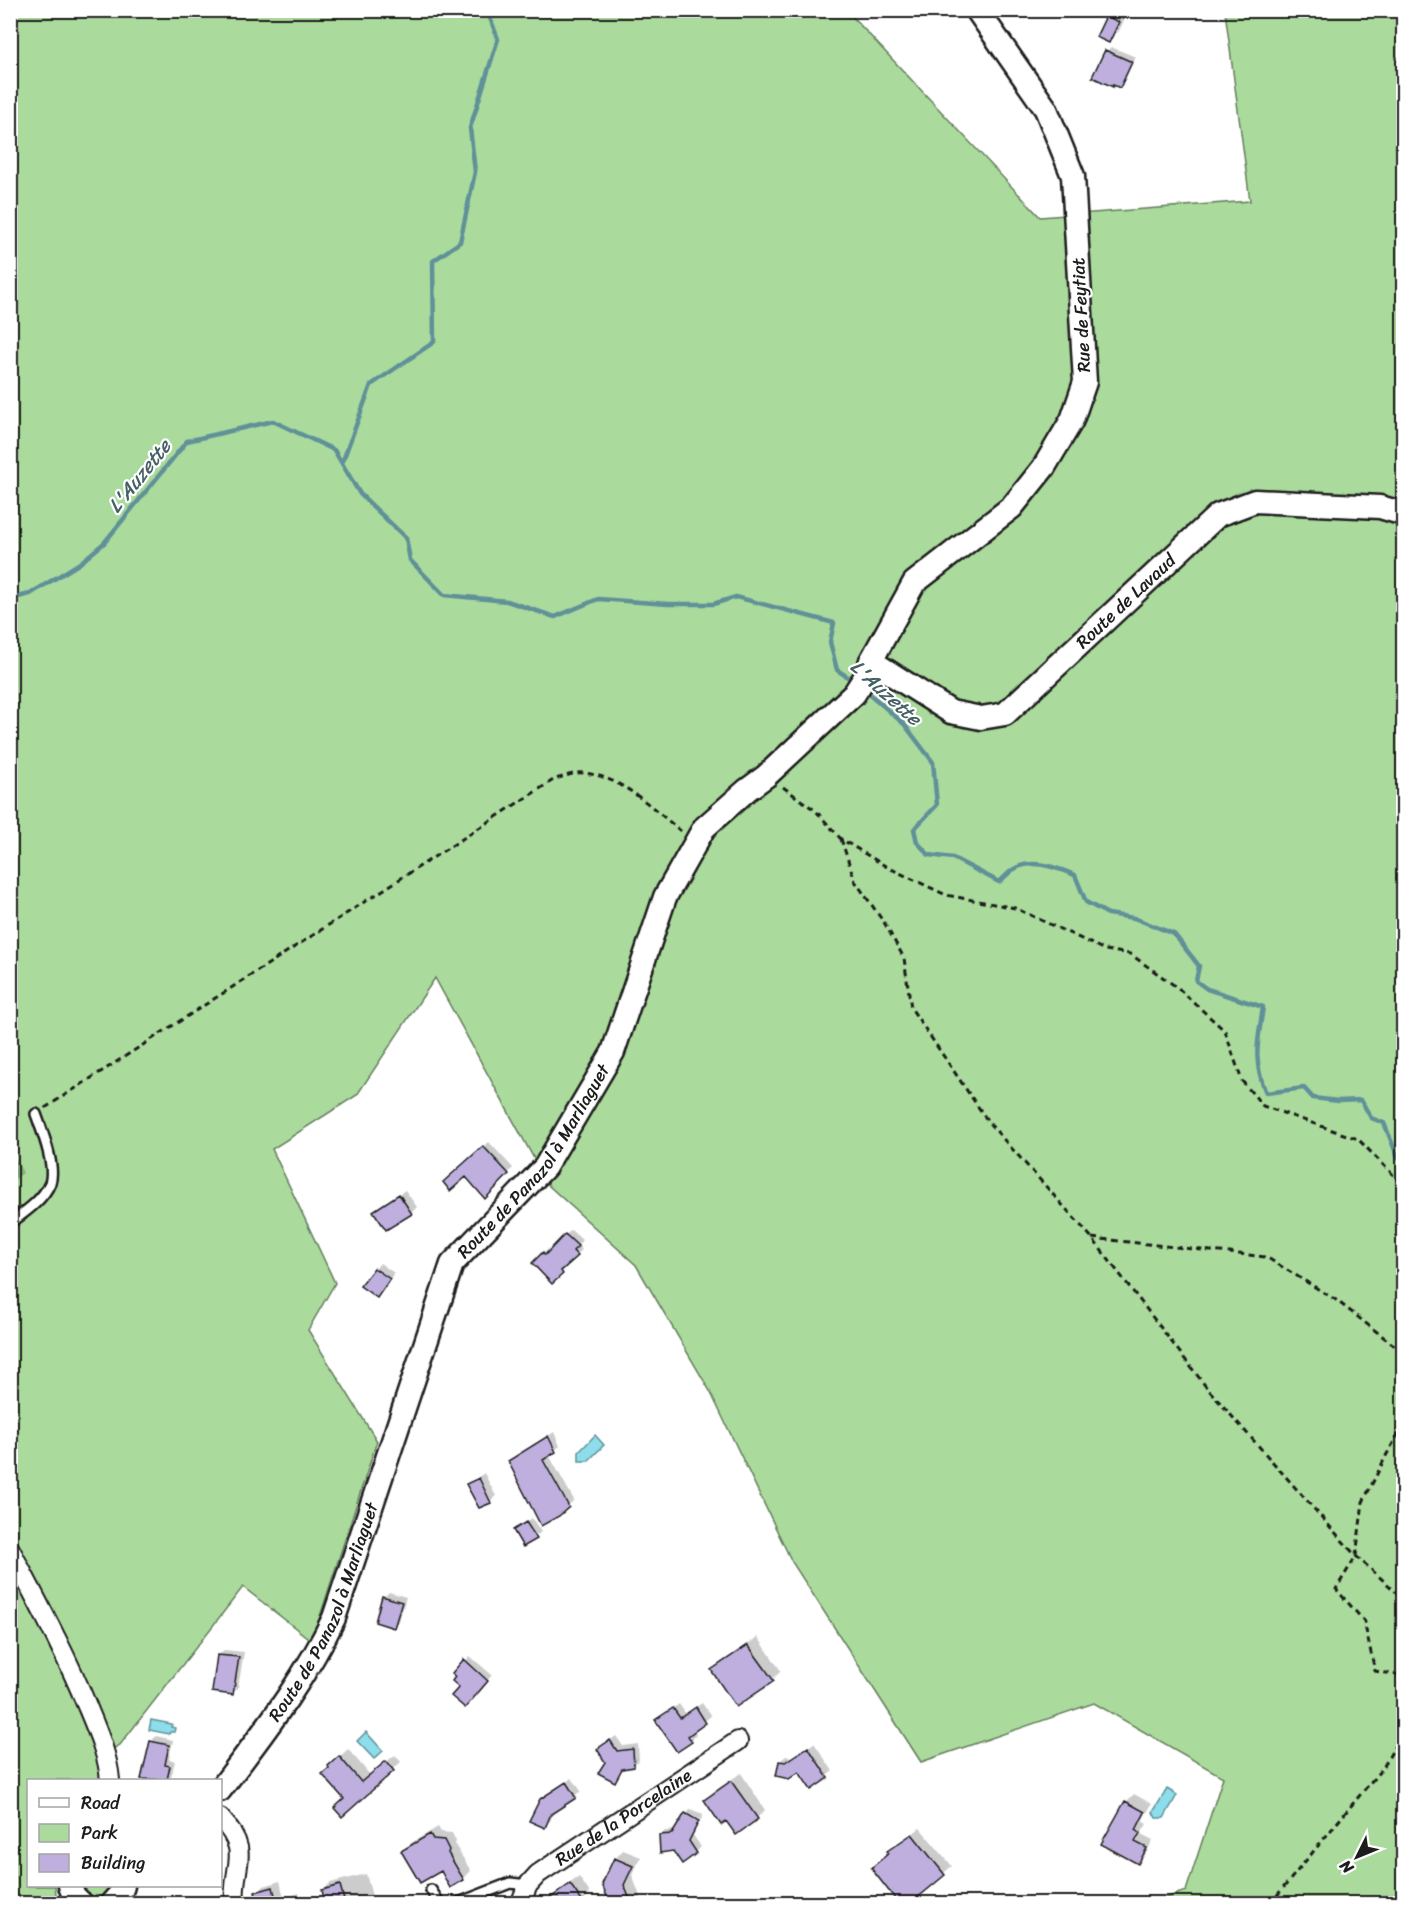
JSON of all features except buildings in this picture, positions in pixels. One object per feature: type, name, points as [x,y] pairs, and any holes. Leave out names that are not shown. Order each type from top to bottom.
[{"type":"street","name":"Rue de Feytiat","points":[[869,668],[914,583],[1012,507],[1044,468],[1072,420],[1086,382],[1073,176],[1046,109],[977,10]]},
{"type":"street","name":"Route de Lavaud","points":[[869,668],[951,712],[981,718],[1005,714],[1218,515],[1255,501],[1380,507],[1404,514]]},
{"type":"street","name":"Route de Panazol à Marliaguet","points":[[222,1787],[289,1698],[320,1647],[334,1618],[452,1264],[545,1167],[613,1052],[665,897],[704,828],[766,776],[854,694],[869,668]]},
{"type":"street","points":[[10,1549],[70,1666],[99,1735],[110,1779]]},
{"type":"street","name":"Rue de la Porcelaine","points":[[520,1904],[528,1885],[538,1874],[738,1741]]},
{"type":"street","points":[[222,1820],[232,1831],[240,1851],[233,1892],[234,1904]]},
{"type":"lane","points":[[10,1223],[34,1206],[50,1182],[49,1152],[36,1114]]},
{"type":"lane","points":[[456,1904],[510,1882],[528,1885]]},
{"type":"lane","points":[[431,1890],[440,1904]]},
{"type":"path","points":[[36,1114],[555,779],[581,772],[610,779],[637,796],[695,844]]},
{"type":"path","points":[[766,776],[816,811],[841,839],[886,867],[946,895],[1015,908],[1105,950],[1130,954],[1178,988],[1225,1031],[1242,1081],[1263,1106],[1358,1139],[1404,1186]]},
{"type":"path","points":[[841,839],[855,881],[885,924],[904,958],[911,1008],[989,1123],[1092,1238],[1207,1388],[1356,1556],[1404,1599]]},
{"type":"path","points":[[1092,1238],[1266,1257],[1336,1300],[1404,1353]]},
{"type":"path","points":[[1404,1424],[1386,1454],[1363,1502],[1356,1556],[1336,1589],[1364,1621],[1375,1671],[1404,1676]]},
{"type":"path","points":[[1270,1904],[1384,1766],[1404,1729]]},
{"type":"green space","points":[[11,11],[847,11],[1040,217],[1250,201],[1225,11],[1403,11],[1403,1903],[1150,1903],[1186,1891],[1223,1777],[1094,1703],[921,1762],[792,1562],[710,1391],[636,1265],[549,1186],[435,978],[357,1095],[272,1149],[335,1283],[308,1330],[377,1441],[312,1641],[243,1587],[120,1745],[99,1756],[101,1779],[27,1779],[27,1887],[55,1887],[57,1903],[11,1903],[10,1593],[20,1587],[11,1568]]},
{"type":"green space","points":[[81,1887],[114,1887],[106,1897],[97,1899],[88,1895]]},
{"type":"water","points":[[595,1435],[604,1445],[588,1461],[579,1461],[579,1452]]},
{"type":"water","points":[[151,1720],[172,1724],[171,1727],[175,1728],[174,1732],[169,1734],[149,1730]]},
{"type":"water","points":[[366,1732],[383,1751],[374,1759],[357,1741]]},
{"type":"water","points":[[1167,1789],[1177,1795],[1164,1818],[1156,1818],[1153,1812]]},
{"type":"waterway","points":[[342,463],[371,385],[434,342],[433,261],[460,242],[475,172],[470,128],[498,39],[487,10]]},
{"type":"waterway","name":"L'Auzette","points":[[10,599],[30,594],[80,563],[104,543],[187,441],[273,421],[334,450],[360,494],[406,538],[410,560],[444,595],[507,601],[555,617],[598,599],[668,604],[713,604],[736,597],[834,623],[830,642],[837,670],[854,681]]},
{"type":"waterway","name":"L'Auzette","points":[[865,690],[904,724],[933,762],[937,805],[914,829],[917,842],[929,855],[953,858],[999,882],[1012,870],[1029,864],[1045,865],[1061,870],[1075,875],[1086,902],[1108,914],[1134,918],[1174,934],[1199,966],[1196,981],[1207,989],[1263,1007],[1258,1040],[1258,1060],[1266,1093],[1304,1088],[1313,1098],[1338,1101],[1361,1100],[1371,1118],[1384,1123],[1398,1158],[1404,1160]]}]
